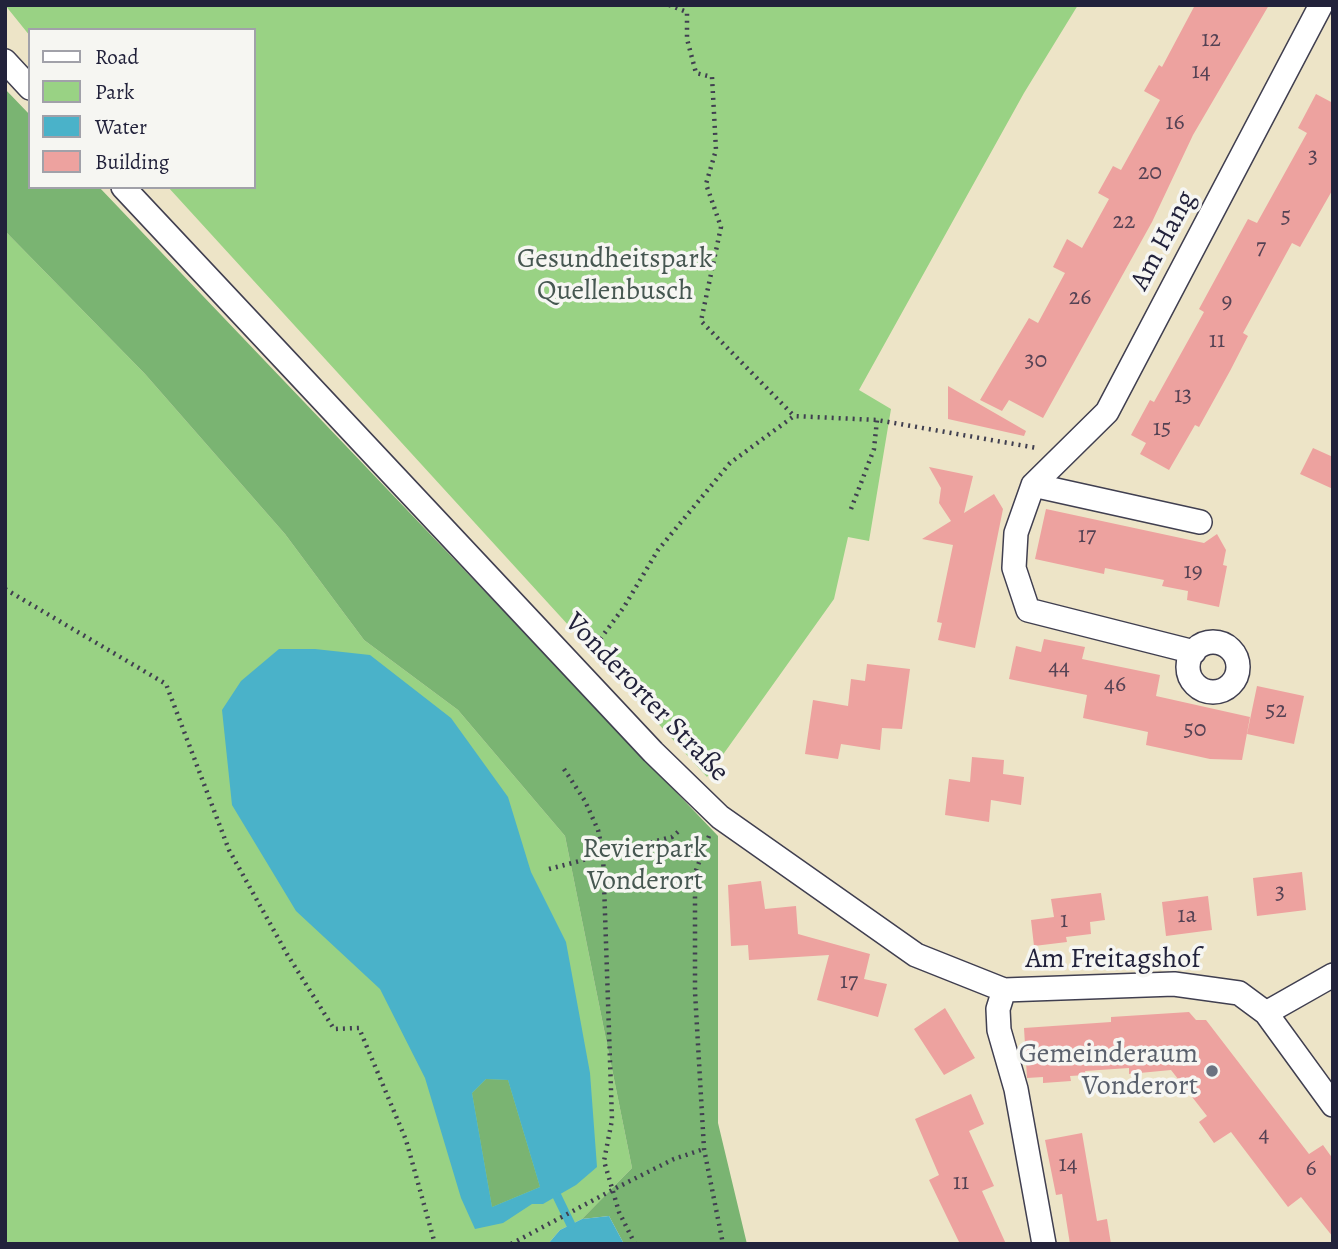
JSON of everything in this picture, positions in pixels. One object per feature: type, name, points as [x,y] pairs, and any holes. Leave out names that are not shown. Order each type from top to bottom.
[{"type":"street","name":"Am Hang","points":[[1194,652],[1028,610],[1014,568],[1016,533],[1033,485],[1107,412],[1321,5]]},
{"type":"street","points":[[5,61],[28,86]]},
{"type":"street","name":"Vonderorter Straße","points":[[125,189],[576,670],[720,817],[916,955],[1003,990]]},
{"type":"street","points":[[1033,485],[1200,522]]},
{"type":"street","points":[[1266,1013],[1333,975]]},
{"type":"street","name":"Am Freitagshof","points":[[1003,990],[1174,984],[1239,993],[1266,1013],[1333,1105]]},
{"type":"street","points":[[1003,990],[998,1009],[999,1030],[1016,1089],[1045,1244]]},
{"type":"path","points":[[669,5],[687,12],[687,39],[696,73],[712,77],[716,150],[706,184],[721,227],[701,321],[794,416]]},
{"type":"path","points":[[576,670],[624,607],[658,550],[730,463],[794,416],[877,420],[1064,452]]},
{"type":"path","points":[[851,509],[874,449],[877,420]]},
{"type":"path","points":[[5,589],[166,684],[229,850],[287,954],[334,1029],[359,1028],[406,1140],[435,1244]]},
{"type":"path","points":[[564,769],[585,801],[598,830],[603,854],[612,1120],[604,1161],[612,1190],[635,1244]]},
{"type":"path","points":[[720,817],[704,846],[695,873],[693,905],[704,1149],[723,1244]]},
{"type":"path","points":[[549,869],[672,837],[679,831]]},
{"type":"path","points":[[511,1244],[674,1159],[704,1149]]},
{"type":"green space","name":"Gesundheitspark Quellenbusch","points":[[5,5],[1078,5],[1024,93],[859,390],[891,409],[869,541],[848,537],[834,599],[707,777],[170,189],[256,189],[256,28],[28,28],[28,34]]},
{"type":"green space","name":"Revierpark Vonderort","points":[[5,89],[28,113],[28,189],[101,189],[718,836],[718,1123],[747,1244],[624,1244],[609,1216],[582,1219],[632,1168],[565,836],[458,710],[364,640],[285,534],[145,374],[5,231]]},
{"type":"green space","points":[[5,231],[145,374],[285,534],[364,640],[458,710],[565,836],[632,1168],[582,1219],[560,1230],[548,1244],[5,1244]]},
{"type":"green space","points":[[486,1079],[508,1080],[540,1187],[492,1207],[472,1093]]},
{"type":"water","points":[[279,649],[315,649],[370,655],[451,718],[508,797],[531,872],[566,942],[590,1073],[597,1167],[576,1185],[543,1204],[532,1204],[503,1223],[475,1229],[461,1198],[425,1078],[380,989],[296,911],[232,805],[222,710],[241,681]],"holes":[[[486,1079],[508,1080],[540,1187],[492,1207],[472,1093]]]},
{"type":"water","points":[[609,1216],[624,1244],[548,1244],[560,1230],[582,1219]]},
{"type":"building","points":[[1195,5],[1269,5],[1193,135],[1152,222],[1043,418],[1009,400],[1002,411],[980,400],[1029,318],[1038,323],[1065,273],[1053,267],[1067,239],[1082,248],[1109,199],[1098,193],[1113,166],[1121,170],[1160,100],[1144,91],[1159,65],[1162,67]]},
{"type":"building","points":[[1316,94],[1333,103],[1333,189],[1300,247],[1292,243],[1243,333],[1248,336],[1230,371],[1199,427],[1195,425],[1169,470],[1140,454],[1146,443],[1131,435],[1150,400],[1154,402],[1204,312],[1199,309],[1248,219],[1257,223],[1307,133],[1298,128]]},
{"type":"building","points":[[948,386],[1026,431],[1024,436],[948,419]]},
{"type":"building","points":[[1313,448],[1333,457],[1333,489],[1300,474]]},
{"type":"building","points":[[929,467],[973,476],[964,513],[994,494],[1003,509],[975,648],[938,640],[942,623],[937,622],[953,545],[922,539],[951,521],[939,503],[941,488]]},
{"type":"building","points":[[1046,509],[1204,543],[1217,534],[1226,550],[1223,565],[1227,566],[1219,607],[1187,600],[1188,591],[1162,586],[1164,580],[1105,568],[1104,574],[1035,559]]},
{"type":"building","points":[[1044,639],[1085,647],[1082,659],[1160,675],[1156,696],[1250,717],[1242,760],[1210,759],[1146,745],[1148,732],[1083,718],[1087,695],[1009,679],[1016,646],[1041,652]]},
{"type":"building","points":[[867,664],[910,669],[902,729],[882,728],[880,750],[841,744],[838,759],[805,754],[813,700],[848,706],[851,679],[865,681]]},
{"type":"building","points":[[1257,686],[1304,696],[1294,744],[1247,734]]},
{"type":"building","points":[[972,757],[1004,760],[1003,774],[1024,777],[1021,805],[991,800],[989,822],[945,815],[949,779],[970,782]]},
{"type":"building","points":[[1302,872],[1306,910],[1257,916],[1253,878]]},
{"type":"building","points":[[761,881],[765,909],[796,906],[798,934],[870,954],[864,979],[887,984],[878,1017],[817,1000],[829,955],[749,960],[748,945],[731,946],[728,885]]},
{"type":"building","points":[[1101,893],[1105,920],[1090,922],[1091,934],[1066,937],[1067,942],[1034,946],[1031,920],[1054,917],[1051,899]]},
{"type":"building","points":[[1208,896],[1212,930],[1166,936],[1162,902]]},
{"type":"building","points":[[945,1008],[975,1058],[944,1075],[914,1029]]},
{"type":"building","points":[[1189,1012],[1196,1020],[1206,1020],[1309,1154],[1323,1145],[1333,1159],[1333,1237],[1301,1197],[1288,1207],[1231,1132],[1214,1143],[1199,1122],[1207,1116],[1171,1070],[1129,1074],[1129,1068],[1085,1071],[1086,1075],[1070,1076],[1071,1081],[1043,1083],[1043,1077],[1027,1078],[1024,1028],[1111,1022],[1111,1017]]},
{"type":"building","points":[[971,1094],[984,1124],[969,1131],[994,1186],[982,1191],[1006,1244],[960,1244],[929,1180],[939,1175],[915,1119]]},
{"type":"building","points":[[1082,1133],[1097,1221],[1107,1219],[1111,1244],[1070,1244],[1062,1194],[1056,1195],[1045,1140]]},
{"type":"waterway","points":[[557,1196],[571,1225]]},
{"type":"place","name":"Gemeinderaum Vonderort","points":[[1212,1071]]}]
